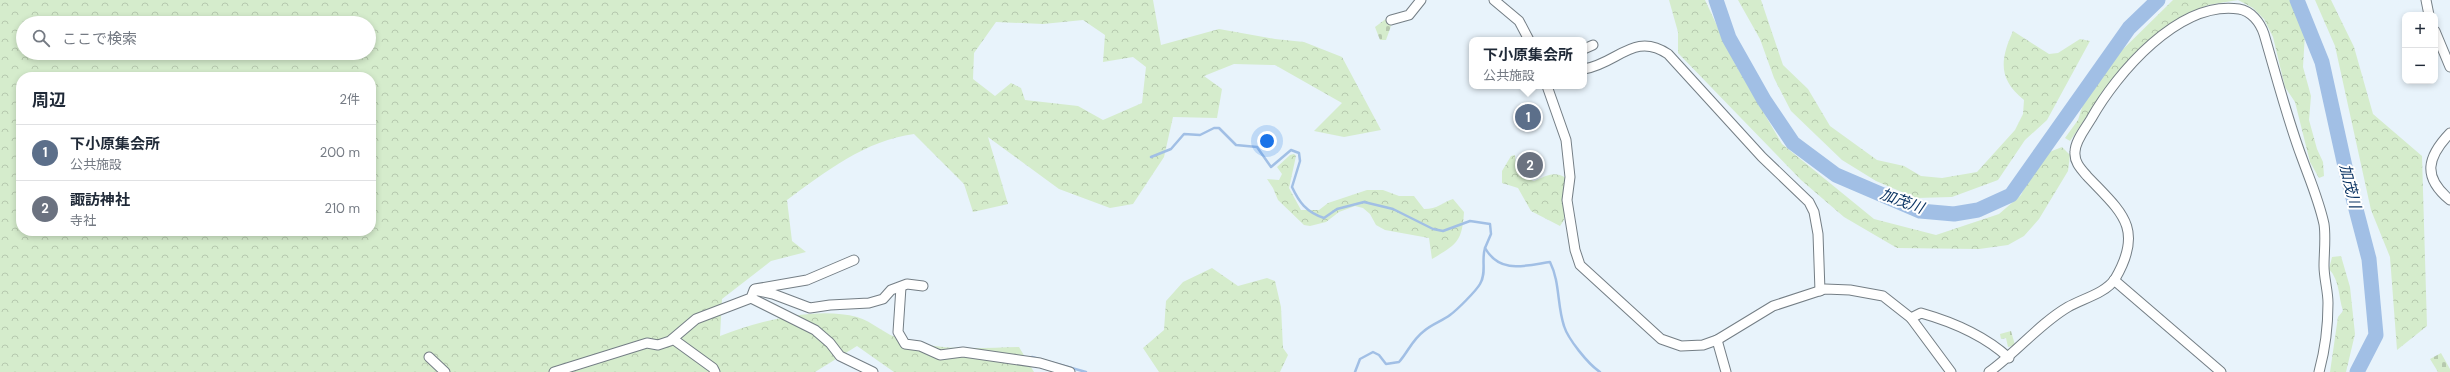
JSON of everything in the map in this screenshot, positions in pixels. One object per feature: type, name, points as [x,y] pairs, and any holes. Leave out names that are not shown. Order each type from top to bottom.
[{"type":"street","points":[[1391,20],[1409,15],[1421,0]]},
{"type":"street","points":[[1494,0],[1519,21],[1527,37]]},
{"type":"street","points":[[2426,0],[2428,12]]},
{"type":"street","points":[[1989,372],[2009,358],[2047,321],[2102,290],[2114,280],[2129,245],[2130,231],[2125,218],[2077,165],[2074,153],[2077,142],[2099,105],[2144,48],[2179,22],[2201,12],[2227,6],[2245,10],[2262,27],[2296,144],[2318,200],[2324,227],[2324,270],[2328,303],[2323,356],[2319,372]]},
{"type":"street","points":[[2438,38],[2450,67]]},
{"type":"street","points":[[1587,48],[1593,45]]},
{"type":"street","points":[[1587,68],[1617,57],[1634,46],[1656,46],[1668,54],[1762,157],[1809,202],[1814,212],[1818,234],[1820,292]]},
{"type":"street","points":[[1548,89],[1566,140],[1570,177],[1567,200],[1575,250],[1580,265],[1661,340],[1681,346],[1702,345],[1717,340],[1773,306],[1826,289],[1850,290],[1883,296],[1911,318],[1946,370]]},
{"type":"street","points":[[2450,133],[2436,148],[2430,170],[2436,189],[2450,200]]},
{"type":"street","points":[[752,294],[757,287],[807,280],[854,260]]},
{"type":"street","points":[[2114,280],[2221,372]]},
{"type":"street","points":[[554,372],[647,343],[658,345],[673,340],[696,319],[752,294],[773,294],[810,308],[830,305],[869,303],[883,299],[891,290],[907,284],[923,286]]},
{"type":"street","points":[[901,287],[898,332],[905,344],[920,346],[940,355],[952,352],[971,353],[1040,363],[1070,372]]},
{"type":"street","points":[[752,294],[815,330],[830,343],[840,356],[873,372]]},
{"type":"street","points":[[1911,318],[1921,313],[1940,318],[1991,342],[2009,358]]},
{"type":"street","points":[[673,340],[713,368],[715,372]]},
{"type":"street","points":[[1717,340],[1726,372]]},
{"type":"street","points":[[429,357],[445,372]]},
{"type":"green space","points":[[0,0],[1153,0],[1161,45],[1219,29],[1275,39],[1304,42],[1342,57],[1381,130],[1344,137],[1314,131],[1342,103],[1275,65],[1234,64],[1204,76],[1222,89],[1217,118],[1173,117],[1164,157],[1133,204],[1110,208],[1059,189],[988,137],[1008,204],[973,212],[964,184],[914,134],[896,137],[879,143],[831,168],[787,200],[792,241],[806,252],[771,261],[722,299],[720,336],[769,320],[806,314],[841,314],[863,319],[895,337],[915,343],[959,348],[1019,347],[1034,372],[894,372],[857,346],[815,372],[0,372]],"holes":[[[1083,20],[1105,35],[1103,62],[1133,57],[1146,67],[1142,103],[1103,120],[1078,106],[1025,100],[1021,88],[1011,83],[995,96],[973,79],[974,53],[996,22],[1043,24]]]},
{"type":"green space","points":[[1669,0],[1705,0],[1734,62],[1782,144],[1874,219],[1936,235],[1999,214],[2021,195],[2033,170],[2047,153],[2062,147],[2070,155],[2068,171],[2039,219],[2024,236],[2008,245],[1979,249],[1897,248],[1844,217],[1801,180],[1678,53],[1678,32]]},
{"type":"green space","points":[[1738,0],[1761,0],[1783,65],[1808,89],[1830,126],[1877,160],[1904,166],[1921,176],[1942,178],[1977,172],[2015,130],[2023,114],[2024,100],[2009,84],[2004,68],[2006,51],[2013,31],[2049,54],[2058,53],[2080,39],[2090,41],[2047,120],[2025,140],[1998,180],[1952,197],[1916,198],[1876,181],[1842,160],[1791,111],[1774,78],[1760,39]]},
{"type":"green space","points":[[2173,0],[2238,0],[2208,5],[2184,16],[2142,46],[2097,101],[2070,141],[2065,138],[2078,120],[2086,95],[2111,61]]},
{"type":"green space","points":[[2238,0],[2292,0],[2305,33],[2303,67],[2311,96],[2309,120],[2317,149],[2323,162],[2324,176],[2319,178],[2310,162],[2295,102],[2285,87],[2273,37],[2264,19],[2253,8]]},
{"type":"green space","points":[[2315,0],[2331,0],[2354,47],[2373,114],[2422,156],[2427,326],[2397,350],[2390,257],[2371,210],[2335,46]]},
{"type":"green space","points":[[1387,18],[1391,26],[1386,40],[1380,40],[1375,27]]},
{"type":"green space","points":[[1294,154],[1296,156],[1289,188],[1301,210],[1319,210],[1328,203],[1367,190],[1383,190],[1399,196],[1414,196],[1424,209],[1436,207],[1453,199],[1464,212],[1460,236],[1457,241],[1447,250],[1432,259],[1429,238],[1385,230],[1376,225],[1370,214],[1363,208],[1355,206],[1339,212],[1326,222],[1310,226],[1304,225],[1278,200],[1267,179],[1279,180],[1282,174],[1277,167],[1290,155]]},
{"type":"green space","points":[[1515,155],[1516,169],[1525,178],[1534,181],[1553,174],[1566,178],[1564,220],[1560,226],[1531,211],[1518,188],[1502,183],[1502,171],[1511,156]]},
{"type":"green space","points":[[2341,256],[2350,287],[2355,334],[2346,372],[2330,372],[2338,317],[2343,311],[2337,283],[2329,269],[2332,257]]},
{"type":"green space","points":[[1212,268],[1238,286],[1267,278],[1275,281],[1281,307],[1283,348],[1288,355],[1280,372],[1159,372],[1143,348],[1164,330],[1166,301],[1183,282]]},
{"type":"green space","points":[[2011,331],[2015,345],[2008,347],[2006,338],[2001,339],[2000,334]]},
{"type":"green space","points":[[2441,353],[2450,369],[2450,372],[2438,372],[2430,359]]},
{"type":"waterway","name":"加茂川","points":[[1716,0],[1729,38],[1764,100],[1793,143],[1836,175],[1920,211],[1954,214],[1978,210],[2011,195],[2129,28],[2158,0]]},
{"type":"waterway","name":"加茂川","points":[[2297,0],[2322,62],[2346,171],[2369,259],[2376,335],[2357,372]]},
{"type":"waterway","points":[[1151,157],[1171,149],[1184,134],[1200,135],[1214,128],[1219,128],[1236,145],[1257,147],[1271,167],[1291,150],[1299,153],[1300,161],[1292,187],[1304,206],[1318,216],[1324,218],[1337,209],[1364,202],[1393,209],[1433,229],[1443,231],[1470,221],[1490,224],[1491,234],[1485,248],[1498,262],[1513,266],[1550,262],[1555,277],[1562,318],[1566,331],[1584,357],[1600,372]]},
{"type":"waterway","points":[[1355,372],[1360,359],[1373,352],[1379,355],[1386,364],[1399,362],[1413,342],[1420,335],[1430,326],[1444,319],[1462,305],[1471,296],[1482,280],[1485,248]]},
{"type":"waterway","points":[[1032,357],[1086,372]]},
{"type":"place","name":"下小原集会所","points":[[1528,117]]},
{"type":"place","name":"諏訪神社","points":[[1530,165]]}]
